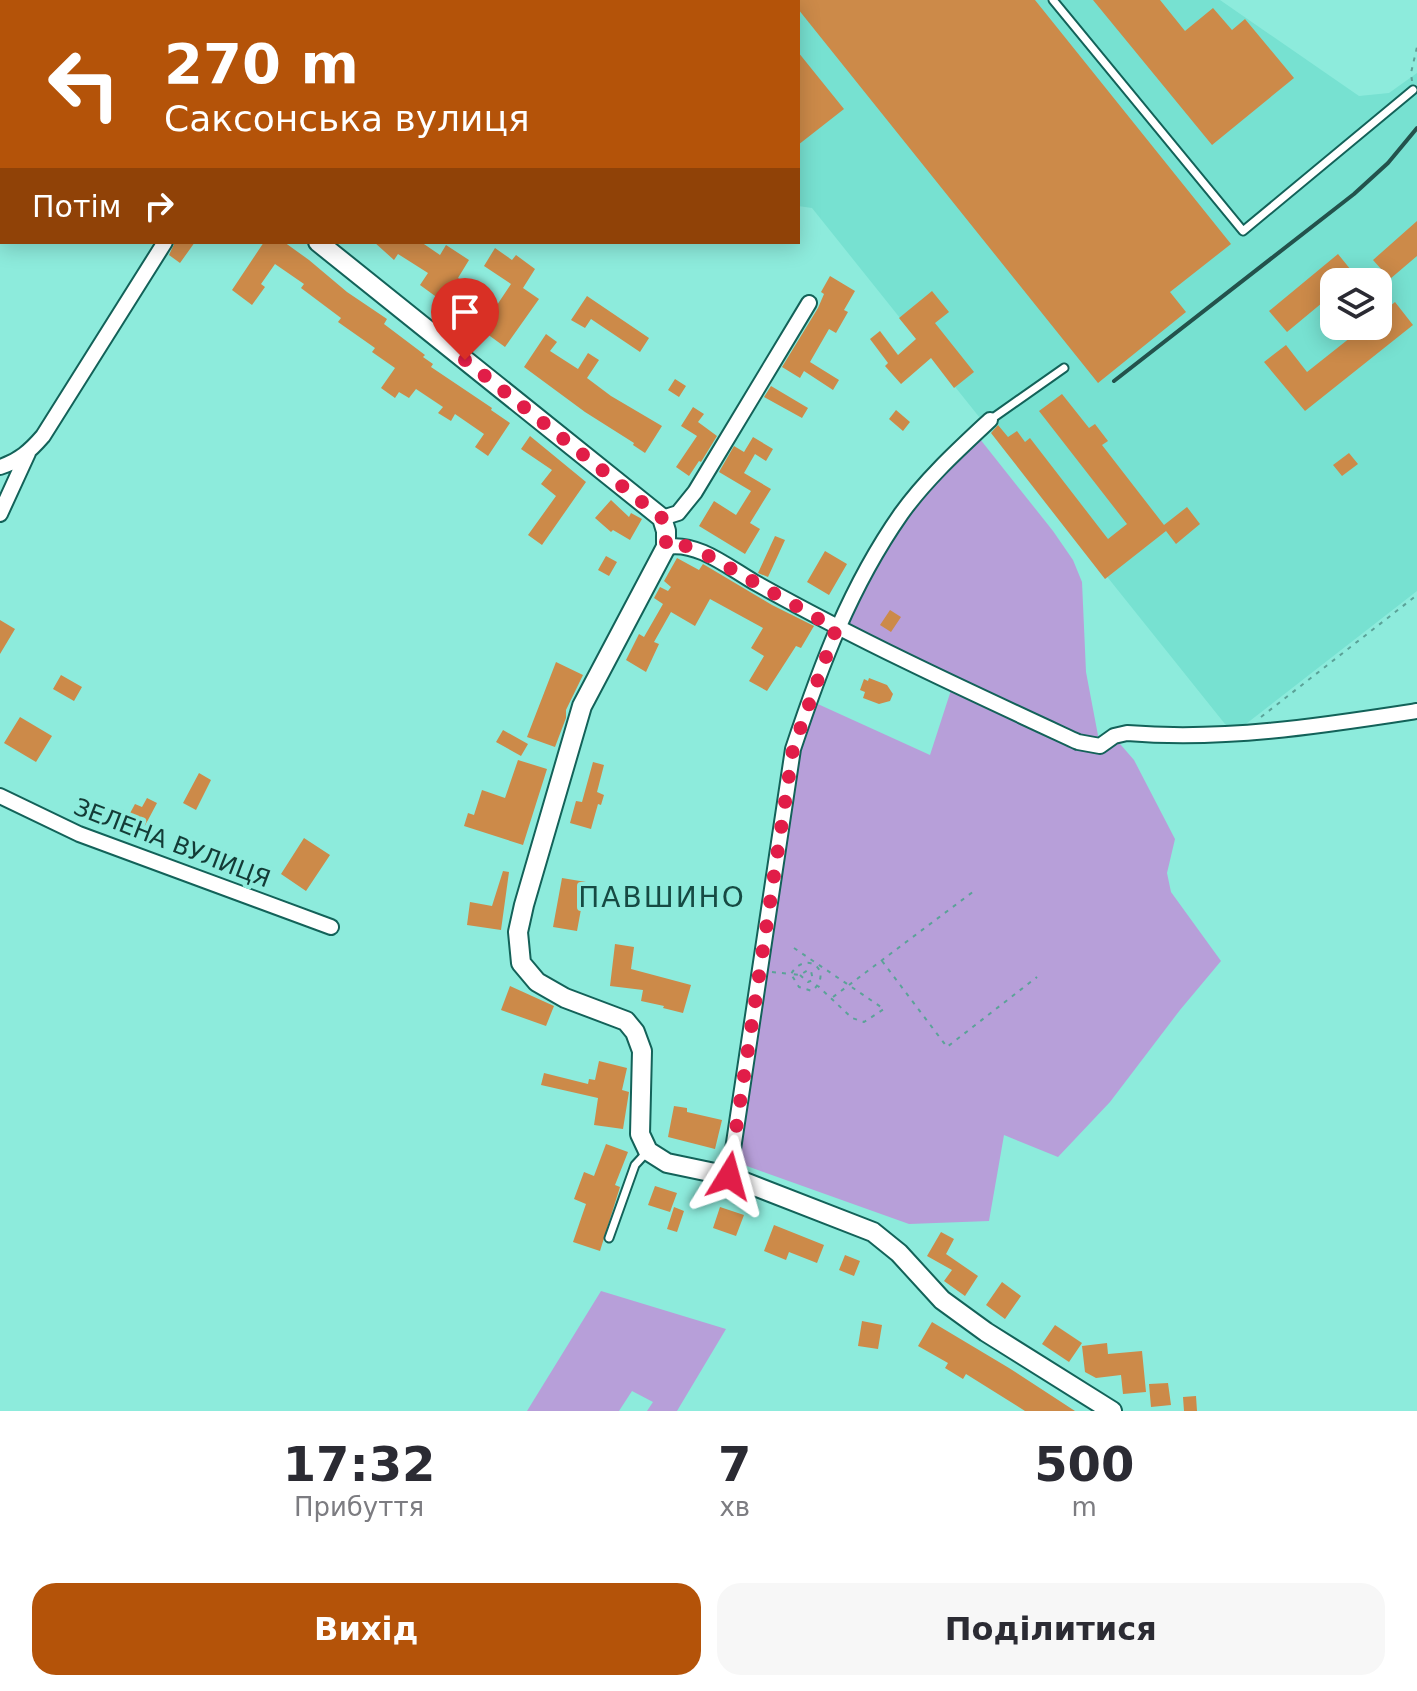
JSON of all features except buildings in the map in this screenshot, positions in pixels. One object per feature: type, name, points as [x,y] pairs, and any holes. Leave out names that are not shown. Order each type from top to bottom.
[{"type":"street","points":[[0,467],[28,453],[43,436],[164,244]]},
{"type":"street","points":[[320,244],[662,518],[666,547],[582,706],[539,848],[518,932],[521,963],[537,982],[565,998],[626,1021],[635,1032],[642,1051],[640,1134],[648,1151],[667,1163],[729,1176],[873,1232],[899,1253],[942,1300],[986,1332],[1112,1411]]},
{"type":"street","points":[[662,518],[678,513],[695,492],[809,303]]},
{"type":"street","points":[[729,1176],[793,749],[836,629],[872,561],[903,512],[950,457],[990,420]]},
{"type":"street","points":[[0,514],[28,453]]},
{"type":"street","points":[[666,547],[681,544],[707,555],[836,629],[1078,742],[1100,746],[1114,736],[1127,733],[1225,736],[1274,732],[1417,711]]},
{"type":"street","name":"ЗЕЛЕНА ВУЛИЦЯ","points":[[0,796],[79,834],[331,927]]},
{"type":"lane","points":[[1053,0],[1243,231],[1413,90]]},
{"type":"lane","points":[[990,420],[1064,368]]},
{"type":"lane","points":[[609,1238],[635,1165],[648,1151]]},
{"type":"path","points":[[1413,90],[1411,73],[1417,47]]},
{"type":"path","points":[[1262,716],[1417,595]]},
{"type":"path","points":[[832,998],[974,891]]},
{"type":"path","points":[[794,948],[884,1009],[864,1022],[852,1018],[818,986]]},
{"type":"path","points":[[882,961],[947,1047],[1037,977]]},
{"type":"path","points":[[809,962],[817,964],[821,972],[818,986],[812,991],[799,987],[791,974],[802,963],[809,962]]},
{"type":"path","points":[[759,971],[800,975]]},
{"type":"shaded area","points":[[800,0],[1220,0],[1359,96],[1389,93],[1417,73],[1417,591],[1233,734],[812,208],[800,206]]},
{"type":"shaded area","points":[[976,434],[1073,560],[1082,582],[1086,672],[1100,746],[1114,737],[1134,760],[1175,839],[1167,873],[1171,892],[1221,961],[1110,1102],[1058,1157],[1004,1135],[989,1221],[909,1224],[744,1165],[732,1150],[784,806],[809,700],[930,755],[953,684],[836,629],[903,512]]},
{"type":"shaded area","points":[[601,1291],[726,1329],[677,1411],[647,1411],[653,1402],[632,1391],[619,1411],[527,1411]]},
{"type":"railway","points":[[1114,381],[1354,194],[1388,163],[1417,128]]},
{"type":"district","name":"ПАВШИНО","points":[[662,897]]},
{"type":"route","points":[[465,360],[662,518],[666,547],[681,544],[707,555],[836,629],[793,749],[729,1176]]}]
